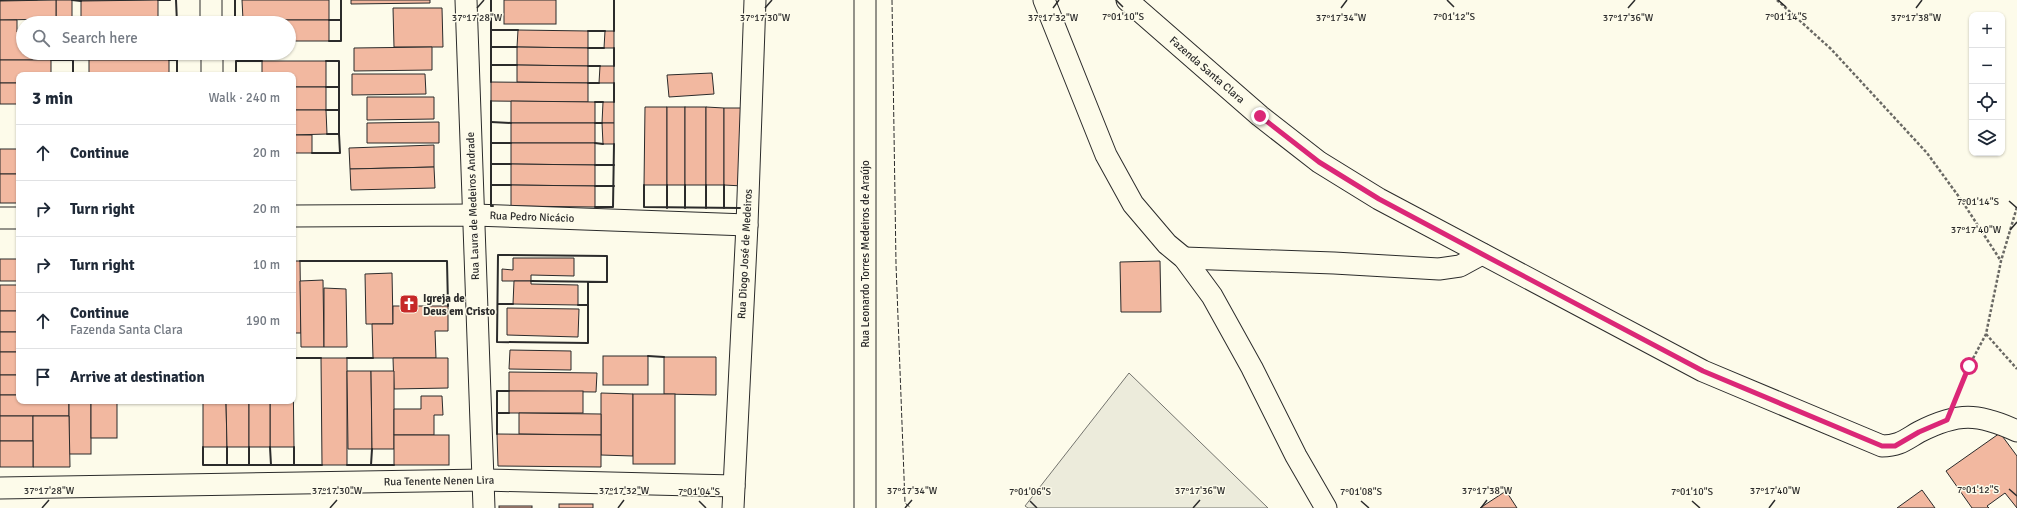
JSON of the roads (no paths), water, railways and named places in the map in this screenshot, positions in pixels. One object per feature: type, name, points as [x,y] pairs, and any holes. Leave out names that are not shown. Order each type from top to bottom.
[{"type":"street","points":[[211,0],[211,16]]},
{"type":"street","name":"Rua Laura de Medeiros Andrade","points":[[466,0],[484,508]]},
{"type":"street","name":"Rua Diogo José de Medeiros","points":[[733,508],[747,225],[755,0]]},
{"type":"street","name":"Rua Leonardo Torres Medeiros de Araújo","points":[[864,0],[865,508]]},
{"type":"street","points":[[1044,0],[1106,156],[1133,204],[1167,244],[1184,258],[1212,296],[1252,368],[1296,456],[1326,508]]},
{"type":"street","name":"Fazenda Santa Clara","points":[[1127,0],[1260,116],[1319,162],[1379,199],[1703,371],[1882,446],[1895,446],[1919,432],[1947,420],[1975,416],[2003,424],[2017,430]]},
{"type":"street","points":[[212,60],[212,72]]},
{"type":"street","name":"Rua Pedro Nicácio","points":[[296,216],[474,215],[747,225]]},
{"type":"street","points":[[0,218],[16,218]]},
{"type":"street","points":[[1184,258],[1334,263],[1393,268],[1439,269],[1460,266],[1482,254]]},
{"type":"street","name":"Rua Tenente Nenen Lira","points":[[0,488],[484,480],[734,486]]},
{"type":"place","name":"Igreja de Deus em Cristo","points":[[409,304]]}]
